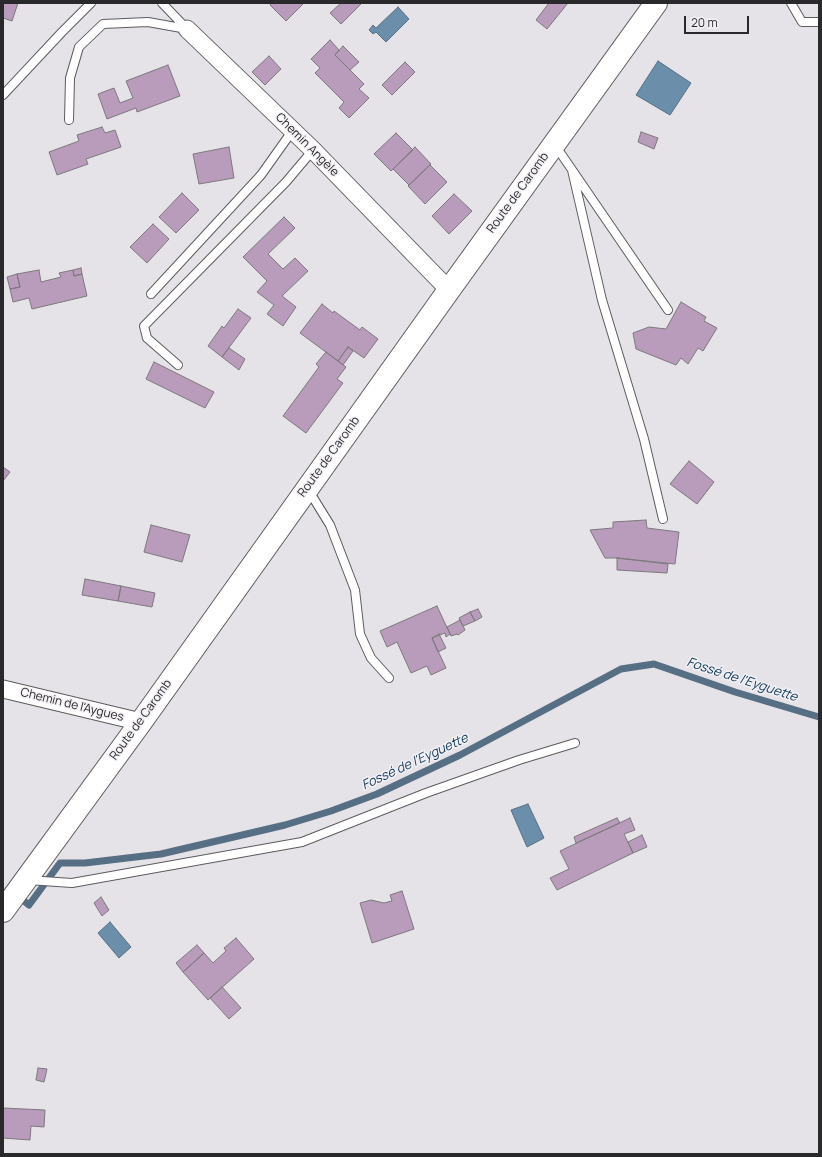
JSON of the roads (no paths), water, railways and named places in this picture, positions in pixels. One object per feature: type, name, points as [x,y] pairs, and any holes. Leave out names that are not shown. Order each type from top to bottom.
[{"type":"main road","name":"Route de Caromb","points":[[3,911],[656,3]]},
{"type":"street","name":"Chemin Angèle","points":[[187,29],[292,130],[449,290]]},
{"type":"street","name":"Chemin de l'Aygues","points":[[3,689],[140,722]]},
{"type":"lane","points":[[3,96],[91,3]]},
{"type":"lane","name":"Chemin Angèle","points":[[162,3],[187,29]]},
{"type":"lane","points":[[791,3],[802,22],[819,22]]},
{"type":"lane","points":[[69,120],[70,78],[79,47],[103,24],[148,22],[187,29]]},
{"type":"lane","points":[[150,294],[261,175],[292,130]]},
{"type":"lane","points":[[554,144],[668,310]]},
{"type":"lane","points":[[178,365],[147,338],[144,326],[286,182],[312,150]]},
{"type":"lane","points":[[572,170],[602,300],[644,439],[663,519]]},
{"type":"lane","points":[[307,488],[330,525],[355,590],[360,634],[371,658],[389,678]]},
{"type":"lane","points":[[26,879],[72,883],[302,842],[519,760],[575,743]]},
{"type":"water","points":[[398,7],[409,19],[386,42],[376,32],[373,34],[369,30],[373,25],[376,28]]},
{"type":"water","points":[[658,61],[691,83],[670,115],[636,95]]},
{"type":"water","points":[[528,804],[544,838],[527,847],[511,810]]},
{"type":"water","points":[[110,922],[131,947],[119,958],[98,933]]},
{"type":"waterway","name":"Fossé de l'Eyguette","points":[[24,901],[29,905],[60,863],[85,863],[161,854],[285,825],[331,811],[377,794],[460,755],[621,669],[654,664],[735,692],[819,717]]}]
